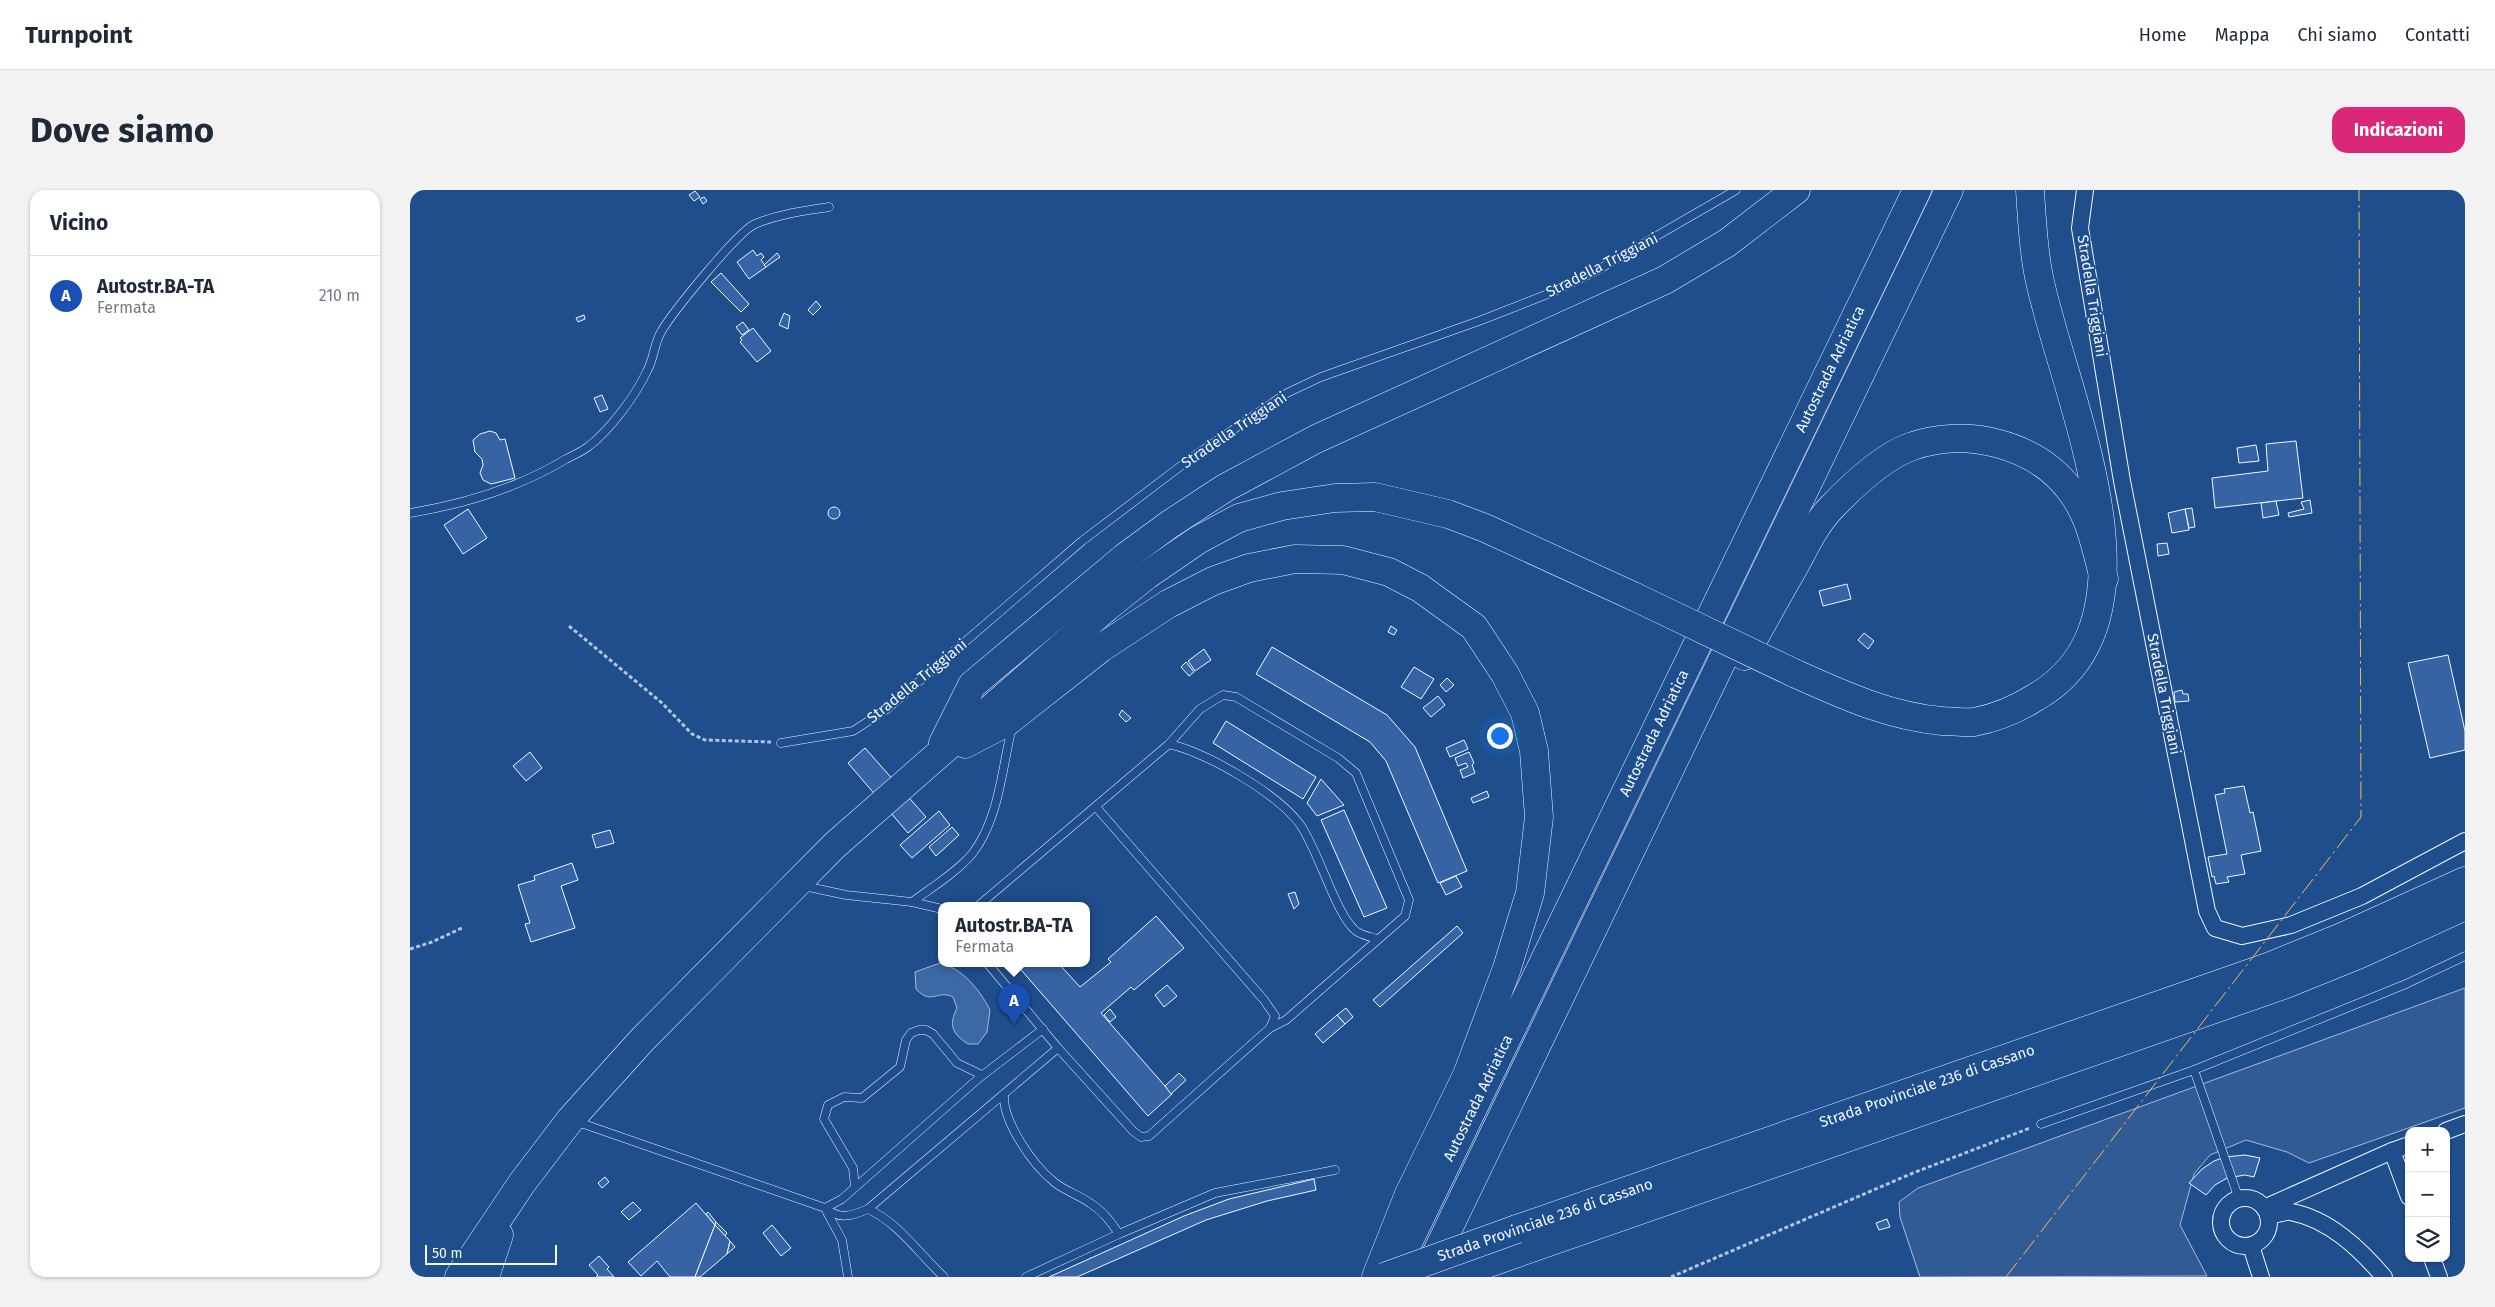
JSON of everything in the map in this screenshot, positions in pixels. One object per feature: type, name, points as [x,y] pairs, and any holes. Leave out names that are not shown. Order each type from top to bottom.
[{"type":"highway","points":[[934,760],[972,685],[1125,557],[1170,524],[1225,488],[1316,439],[1665,280],[1727,243],[1796,190]]},
{"type":"highway","name":"Autostrada Adriatica","points":[[1392,1277],[1917,190]]},
{"type":"highway","name":"Autostrada Adriatica","points":[[1425,1277],[1949,190]]},
{"type":"highway","points":[[459,1277],[522,1183],[570,1120],[642,1040],[794,884],[835,845],[934,760],[994,704],[1147,575],[1198,540],[1239,518],[1282,506],[1336,498],[1375,497],[1448,514],[1526,545],[1794,673],[1869,706],[1918,719],[1972,722],[1998,716],[2046,692],[2065,675],[2084,650],[2098,618],[2104,578],[2097,501],[2088,456],[2039,277],[2030,190]]},
{"type":"highway","points":[[1606,904],[1810,538],[1828,511],[1869,472],[1910,447],[1967,437],[2016,450],[2043,463],[2070,490],[2083,511],[2104,578]]},
{"type":"highway","points":[[934,760],[1007,722],[1101,648],[1168,604],[1213,581],[1249,568],[1295,559],[1343,560],[1390,572],[1420,588],[1474,627],[1505,674],[1525,713],[1534,751],[1539,817],[1530,893],[1507,968],[1467,1075],[1409,1194],[1376,1277]]},
{"type":"highway","name":"Strada Provinciale 236 di Cassano","points":[[1448,1277],[1521,1240],[2268,968],[2342,938],[2465,881]]},
{"type":"highway","name":"Strada Provinciale 236 di Cassano","points":[[1384,1277],[1521,1240],[2286,984],[2360,954],[2465,906]]},
{"type":"highway","points":[[444,1277],[482,1217],[522,1183]]},
{"type":"highway","points":[[485,1277],[490,1256],[522,1183]]},
{"type":"street","name":"Stradella Triggiani","points":[[2085,190],[2080,228],[2122,481],[2207,911],[2216,928],[2242,936],[2291,925],[2362,896],[2465,841]]},
{"type":"street","points":[[2450,1130],[2465,1124]]},
{"type":"street","points":[[2266,1212],[2405,1146]]},
{"type":"street","points":[[2392,1151],[2405,1186]]},
{"type":"street","points":[[2239,1199],[2253,1200],[2266,1212],[2269,1224],[2264,1238],[2251,1246],[2244,1246],[2230,1241],[2222,1228],[2221,1221],[2227,1207],[2239,1199]]},
{"type":"street","points":[[2266,1212],[2290,1212],[2325,1223],[2369,1260],[2384,1277]]},
{"type":"street","points":[[2251,1246],[2261,1277]]},
{"type":"street","points":[[2433,1262],[2439,1277]]},
{"type":"lane","name":"Stradella Triggiani","points":[[781,743],[852,731],[887,709],[1082,541],[1190,459],[1287,393],[1321,377],[1479,321],[1553,292],[1604,267],[1736,190]]},
{"type":"lane","points":[[410,514],[445,508],[505,490],[544,473],[590,446],[612,422],[637,388],[648,370],[660,333],[720,256],[753,224],[777,216],[829,207]]},
{"type":"lane","points":[[983,902],[1096,808],[1169,744],[1200,709],[1223,695],[1236,697],[1338,758],[1356,773],[1409,900],[1405,916],[1286,1020],[1270,1028],[1149,1136],[1141,1137],[1133,1131],[1058,1048],[991,967]]},
{"type":"lane","points":[[912,902],[971,855],[982,839],[1000,781],[1016,715]]},
{"type":"lane","points":[[1169,744],[1186,748],[1217,761],[1286,808],[1304,832],[1343,913],[1351,925],[1356,932],[1377,939]]},
{"type":"lane","points":[[1096,808],[1264,1000],[1275,1016],[1270,1028]]},
{"type":"lane","points":[[794,884],[846,895],[912,902],[938,908]]},
{"type":"lane","points":[[2041,1124],[2194,1070],[2406,984],[2465,956]]},
{"type":"lane","points":[[825,1208],[842,1199],[982,1075],[1043,1029]]},
{"type":"lane","points":[[856,1187],[853,1168],[824,1118],[828,1105],[844,1097],[862,1098],[886,1080],[900,1067],[906,1040],[911,1033],[919,1030],[926,1030],[933,1034],[957,1063],[982,1075]]},
{"type":"lane","points":[[570,1120],[825,1208],[833,1214],[842,1216],[868,1209],[1058,1048]]},
{"type":"lane","points":[[2194,1070],[2239,1199]]},
{"type":"lane","points":[[1004,1094],[1008,1119],[1037,1163],[1053,1181],[1090,1203],[1106,1216],[1119,1234]]},
{"type":"lane","points":[[1026,1277],[1119,1234],[1215,1193],[1335,1170]]},
{"type":"lane","points":[[825,1208],[842,1240],[848,1277]]},
{"type":"lane","points":[[868,1209],[877,1213],[900,1231],[944,1277]]},
{"type":"path","points":[[569,626],[662,703],[692,734],[705,740],[781,743]]},
{"type":"path","points":[[410,949],[432,942],[464,927]]},
{"type":"path","points":[[1671,1277],[1913,1173],[2041,1124]]},
{"type":"shaded area","points":[[938,964],[938,967],[950,967],[956,970],[970,981],[990,1010],[987,1032],[978,1044],[968,1044],[955,1032],[952,1024],[957,1008],[953,997],[943,995],[931,997],[922,994],[916,989],[915,972]]},
{"type":"shaded area","points":[[2465,988],[2465,1108],[2411,1127],[2405,1127],[2405,1129],[2309,1163],[2287,1152],[2246,1140],[2210,1155],[2194,1174],[2180,1225],[2207,1276],[1920,1277],[1900,1217],[1899,1202],[1918,1188]]},
{"type":"building","points":[[695,191],[700,197],[694,201],[689,195]]},
{"type":"building","points":[[704,197],[707,201],[703,204],[700,199]]},
{"type":"building","points":[[753,250],[757,256],[761,253],[764,257],[761,260],[766,267],[749,279],[737,262]]},
{"type":"building","points":[[777,253],[780,257],[766,267],[764,265]]},
{"type":"building","points":[[721,273],[749,304],[741,312],[711,282]]},
{"type":"building","points":[[816,301],[821,307],[813,315],[808,310]]},
{"type":"building","points":[[784,313],[790,316],[788,329],[779,325]]},
{"type":"building","points":[[584,315],[585,319],[578,322],[576,318]]},
{"type":"building","points":[[743,322],[749,330],[742,335],[736,327]]},
{"type":"building","points":[[753,328],[771,351],[757,362],[740,342],[742,340],[740,338]]},
{"type":"building","points":[[602,395],[608,409],[600,412],[594,398]]},
{"type":"building","points":[[490,431],[496,433],[500,440],[505,439],[515,478],[491,484],[483,480],[480,473],[483,465],[482,459],[475,452],[473,440],[480,434]]},
{"type":"building","points":[[2296,441],[2303,498],[2215,508],[2212,478],[2268,471],[2266,444]]},
{"type":"building","points":[[2256,445],[2259,461],[2239,463],[2237,448]]},
{"type":"building","points":[[2310,500],[2312,513],[2289,517],[2288,513],[2304,509],[2301,502]]},
{"type":"building","points":[[2276,501],[2279,515],[2263,518],[2261,503]]},
{"type":"building","points":[[832,507],[836,507],[840,513],[836,519],[832,519],[828,515],[828,511]]},
{"type":"building","points":[[2192,508],[2195,527],[2189,528],[2185,509]]},
{"type":"building","points":[[468,509],[487,538],[463,554],[444,525]]},
{"type":"building","points":[[2185,509],[2189,530],[2172,533],[2168,513]]},
{"type":"building","points":[[2167,543],[2169,554],[2158,556],[2157,544]]},
{"type":"building","points":[[1847,584],[1851,599],[1823,606],[1819,591]]},
{"type":"building","points":[[1391,626],[1397,630],[1394,635],[1388,632]]},
{"type":"building","points":[[1864,633],[1874,641],[1868,649],[1858,640]]},
{"type":"building","points":[[1272,647],[1387,715],[1415,747],[1467,871],[1438,883],[1386,761],[1370,742],[1256,674]]},
{"type":"building","points":[[1204,649],[1211,660],[1195,671],[1188,661]]},
{"type":"building","points":[[2448,655],[2465,731],[2465,750],[2430,758],[2408,663]]},
{"type":"building","points":[[1186,662],[1194,672],[1189,676],[1181,667]]},
{"type":"building","points":[[1414,667],[1434,679],[1421,699],[1401,687]]},
{"type":"building","points":[[1447,678],[1454,685],[1446,692],[1440,685]]},
{"type":"building","points":[[2182,690],[2183,694],[2188,694],[2189,701],[2175,702],[2174,692]]},
{"type":"building","points":[[1438,696],[1445,705],[1431,717],[1423,708]]},
{"type":"building","points":[[1122,710],[1131,718],[1126,722],[1119,715]]},
{"type":"building","points":[[1226,721],[1316,777],[1303,799],[1213,743]]},
{"type":"building","points":[[1464,740],[1468,749],[1450,757],[1446,748]]},
{"type":"building","points":[[865,748],[926,817],[908,833],[848,763]]},
{"type":"building","points":[[530,752],[542,768],[526,781],[513,766]]},
{"type":"building","points":[[1469,752],[1474,763],[1472,765],[1475,773],[1463,778],[1460,770],[1468,767],[1466,763],[1458,766],[1455,758]]},
{"type":"building","points":[[1321,779],[1344,805],[1317,816],[1307,803]]},
{"type":"building","points":[[2244,786],[2250,813],[2253,812],[2261,851],[2241,855],[2245,874],[2227,877],[2229,882],[2216,884],[2214,876],[2212,877],[2208,857],[2227,854],[2215,795],[2225,793],[2224,789]]},
{"type":"building","points":[[1487,791],[1489,797],[1473,803],[1471,798]]},
{"type":"building","points":[[1344,810],[1387,908],[1364,917],[1321,820]]},
{"type":"building","points":[[939,811],[950,825],[912,858],[900,845]]},
{"type":"building","points":[[952,827],[959,835],[936,856],[929,847]]},
{"type":"building","points":[[610,830],[614,843],[596,848],[592,835]]},
{"type":"building","points":[[572,863],[578,880],[561,886],[575,928],[531,942],[525,924],[530,923],[518,885],[535,880],[534,876]]},
{"type":"building","points":[[1456,876],[1462,887],[1446,895],[1440,883]]},
{"type":"building","points":[[1295,892],[1299,904],[1294,909],[1288,894]]},
{"type":"building","points":[[1156,916],[1184,948],[1134,990],[1131,987],[1101,1013],[1172,1094],[1148,1116],[1019,967],[1062,967],[1080,987],[1111,962],[1108,959]]},
{"type":"building","points":[[1457,926],[1463,933],[1380,1007],[1373,1000]]},
{"type":"building","points":[[1167,985],[1177,996],[1164,1007],[1155,995]]},
{"type":"building","points":[[1346,1008],[1353,1017],[1345,1024],[1337,1015]]},
{"type":"building","points":[[1110,1009],[1116,1017],[1110,1022],[1104,1015]]},
{"type":"building","points":[[1337,1015],[1345,1024],[1323,1043],[1315,1034]]},
{"type":"building","points":[[1179,1073],[1186,1080],[1171,1094],[1165,1086]]},
{"type":"building","points":[[2245,1155],[2260,1158],[2254,1177],[2245,1175],[2227,1178],[2215,1185],[2206,1195],[2189,1183],[2202,1169],[2214,1161],[2225,1157]]},
{"type":"building","points":[[605,1177],[609,1182],[602,1188],[598,1183]]},
{"type":"building","points":[[1314,1179],[1316,1190],[1267,1201],[1206,1220],[1077,1277],[1049,1277],[1184,1216],[1229,1199]]},
{"type":"building","points":[[633,1202],[641,1210],[629,1220],[621,1212]]},
{"type":"building","points":[[696,1203],[715,1225],[695,1277],[670,1277],[657,1261],[641,1276],[628,1262]]},
{"type":"building","points":[[708,1212],[716,1222],[715,1225],[706,1214]]},
{"type":"building","points":[[1887,1219],[1890,1227],[1879,1230],[1876,1223]]},
{"type":"building","points":[[716,1222],[727,1233],[725,1236],[715,1225]]},
{"type":"building","points":[[715,1225],[730,1241],[727,1254],[700,1277],[695,1277]]},
{"type":"building","points":[[772,1225],[791,1248],[781,1256],[763,1233]]},
{"type":"building","points":[[730,1241],[735,1247],[727,1254]]},
{"type":"building","points":[[599,1256],[609,1267],[607,1269],[614,1277],[596,1277],[598,1275],[589,1265]]},
{"type":"power","points":[[2006,1277],[2361,817],[2359,190]]},
{"type":"place","name":"Autostr.BA-TA","points":[[1014,1025]]}]
